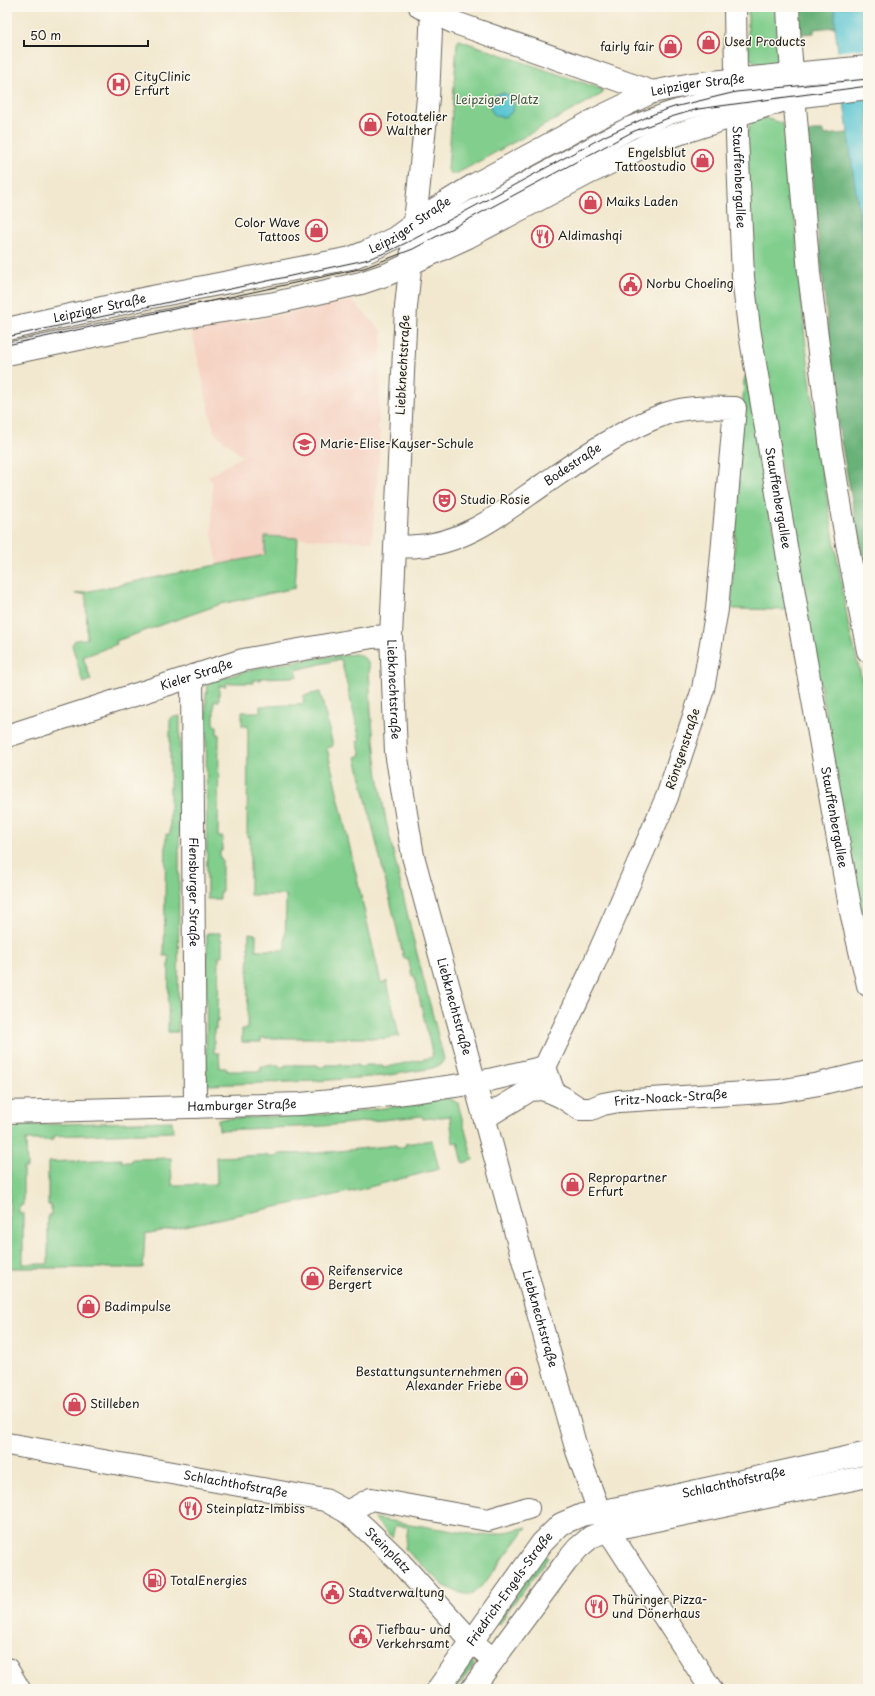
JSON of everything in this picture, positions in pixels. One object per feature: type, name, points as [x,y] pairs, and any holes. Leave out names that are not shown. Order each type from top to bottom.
[{"type":"street","name":"Stauffenbergallee","points":[[735,7],[736,97],[743,277],[748,328],[851,912],[868,984]]},
{"type":"street","points":[[788,7],[792,74],[809,273],[831,448],[847,544],[868,650]]},
{"type":"street","points":[[410,271],[428,98],[430,9],[453,22],[652,92]]},
{"type":"street","name":"Leipziger Straße","points":[[7,354],[184,317],[275,302],[410,271],[468,237],[589,173],[653,142],[736,97],[792,74],[868,67]]},
{"type":"street","name":"Leipziger Straße","points":[[7,329],[147,298],[351,258],[395,238],[435,209],[474,185],[598,118],[652,92],[685,85],[736,97]]},
{"type":"street","points":[[736,97],[794,97],[868,88]]},
{"type":"street","name":"Liebknechtstraße","points":[[410,271],[406,307],[391,636],[396,752],[414,856],[577,1451],[603,1520],[711,1689]]},
{"type":"street","name":"Bodestraße","points":[[396,546],[418,546],[445,541],[473,530],[496,517],[582,458],[625,432],[666,414],[703,406],[734,408]]},
{"type":"street","name":"Röntgenstraße","points":[[545,1067],[590,973],[667,797],[703,689],[717,609],[734,408]]},
{"type":"street","name":"Kieler Straße","points":[[7,736],[192,676],[250,659],[372,637],[391,636]]},
{"type":"street","name":"Flensburger Straße","points":[[192,676],[195,1107]]},
{"type":"street","points":[[476,1083],[545,1067],[554,1094]]},
{"type":"street","name":"Fritz-Noack-Straße","points":[[486,1117],[530,1090],[542,1089],[580,1109],[591,1108],[619,1100],[779,1091],[819,1084],[868,1072]]},
{"type":"street","name":"Hamburger Straße","points":[[7,1112],[301,1104],[382,1096],[476,1083]]},
{"type":"street","name":"Schlachthofstraße","points":[[7,1444],[325,1500],[347,1512]]},
{"type":"street","name":"Schlachthofstraße","points":[[603,1520],[638,1504],[868,1453]]},
{"type":"street","name":"Schlachthofstraße","points":[[603,1520],[868,1476]]},
{"type":"street","points":[[347,1512],[371,1499],[488,1520],[528,1508]]},
{"type":"street","name":"Steinplatz","points":[[347,1512],[396,1558],[471,1641],[493,1659]]},
{"type":"street","name":"Friedrich-Engels-Straße","points":[[438,1689],[542,1543],[552,1532],[561,1524],[582,1514],[603,1520]]},
{"type":"street","points":[[472,1689],[493,1659],[578,1548],[591,1537],[603,1520]]},
{"type":"street","points":[[7,1669],[19,1689]]},
{"type":"shaded area","name":"Marie-Elise-Kayser-Schule","points":[[352,301],[382,331],[378,431],[381,432],[372,542],[265,536],[266,555],[218,565],[212,535],[212,481],[208,477],[242,456],[214,432],[192,332]]},
{"type":"green space","points":[[748,7],[781,7],[782,53],[776,62],[762,65],[752,60],[748,56]]},
{"type":"green space","points":[[797,7],[835,7],[835,27],[814,29],[814,33],[801,34],[798,30]]},
{"type":"green space","name":"Leipziger Platz","points":[[459,40],[601,89],[603,91],[602,94],[456,174],[451,174],[448,170],[457,43]]},
{"type":"green space","points":[[765,118],[782,123],[788,134],[804,330],[819,451],[849,628],[868,704],[868,952],[749,288],[747,132],[752,122]]},
{"type":"green space","points":[[812,131],[823,131],[824,135],[848,133],[868,274],[868,589],[839,430],[807,134]]},
{"type":"green space","points":[[746,375],[788,610],[733,609],[731,607],[744,380]]},
{"type":"green space","points":[[265,536],[298,538],[295,588],[221,604],[116,641],[117,644],[83,657],[91,680],[83,683],[72,645],[75,640],[87,639],[86,594],[75,594],[265,555]]},
{"type":"green space","points":[[355,654],[364,658],[369,666],[371,713],[378,776],[386,821],[412,934],[444,1059],[441,1064],[433,1068],[384,1076],[315,1081],[208,1085],[206,1076],[207,933],[220,933],[220,940],[222,940],[222,956],[219,956],[218,1022],[216,1022],[216,1029],[214,1029],[214,1053],[219,1053],[220,1068],[227,1068],[227,1071],[261,1071],[261,1066],[270,1065],[285,1067],[285,1065],[318,1065],[318,1067],[325,1067],[325,1065],[358,1065],[358,1067],[365,1067],[365,1065],[373,1065],[383,1066],[383,1068],[433,1057],[414,975],[412,976],[408,958],[404,959],[356,757],[361,755],[357,741],[360,740],[341,659],[296,670],[298,676],[261,678],[260,680],[253,680],[253,683],[227,683],[226,686],[219,686],[219,701],[214,701],[214,726],[217,726],[217,734],[219,734],[218,837],[223,837],[222,851],[220,851],[220,858],[222,859],[222,891],[220,891],[220,899],[207,899],[206,695],[208,685],[211,682],[257,668],[316,658]]},
{"type":"green space","points":[[320,692],[333,746],[327,748],[381,983],[387,981],[399,1036],[383,1039],[261,1038],[261,1042],[242,1042],[242,1029],[247,1029],[249,933],[256,934],[256,950],[285,950],[286,895],[250,895],[250,837],[247,837],[248,726],[242,726],[242,712],[260,712],[260,706],[294,705],[304,703],[303,696]]},
{"type":"green space","points":[[180,716],[178,1032],[168,1032],[169,956],[164,956],[166,834],[170,834],[170,718]]},
{"type":"green space","points":[[445,1098],[458,1103],[473,1160],[463,1163],[458,1142],[453,1143],[450,1116],[423,1119],[422,1116],[323,1126],[219,1130],[218,1119],[331,1114],[419,1104]]},
{"type":"green space","points":[[172,1121],[173,1132],[53,1136],[53,1140],[26,1140],[27,1168],[23,1168],[23,1205],[19,1206],[19,1213],[23,1213],[23,1264],[48,1264],[48,1215],[51,1215],[51,1205],[48,1205],[48,1162],[122,1159],[122,1162],[131,1162],[132,1159],[171,1158],[172,1185],[217,1184],[216,1157],[267,1155],[268,1157],[277,1157],[277,1154],[319,1153],[396,1145],[397,1148],[406,1146],[405,1144],[432,1140],[439,1169],[354,1191],[145,1234],[143,1268],[8,1268],[12,1131],[23,1125]]},
{"type":"green space","points":[[373,1518],[478,1535],[494,1535],[527,1527],[484,1584],[471,1595],[457,1592],[443,1585],[405,1549],[408,1527],[395,1526],[392,1537]]},
{"type":"green space","points":[[543,1553],[548,1558],[507,1612],[500,1624],[496,1625]]},
{"type":"green space","points":[[471,1658],[474,1665],[456,1689],[449,1689]]},
{"type":"water","points":[[835,7],[867,7],[868,274],[852,166],[835,27]]},
{"type":"water","points":[[502,93],[511,96],[514,105],[511,114],[502,117],[493,114],[490,105],[493,96]]},
{"type":"pier","points":[[868,48],[868,98],[842,101],[836,52]]},
{"type":"tram line","points":[[7,337],[365,260],[385,253],[414,239],[605,136],[654,114],[674,107],[736,92],[868,79]]},
{"type":"tram line","points":[[7,345],[364,268],[413,249],[632,132],[671,117],[698,109],[868,86]]},
{"type":"place","name":"Used Products","points":[[708,42]]},
{"type":"place","name":"fairly fair","points":[[670,47]]},
{"type":"place","name":"CityClinic Erfurt","points":[[119,84]]},
{"type":"place","name":"Fotoatelier Walther","points":[[371,124]]},
{"type":"place","name":"Engelsblut Tattoostudio","points":[[702,160]]},
{"type":"place","name":"Maiks Laden","points":[[590,202]]},
{"type":"place","name":"Color Wave Tattoos","points":[[316,230]]},
{"type":"place","name":"Aldimashqi","points":[[542,236]]},
{"type":"place","name":"Norbu Choeling","points":[[630,284]]},
{"type":"place","name":"Marie-Elise-Kayser-Schule","points":[[304,444]]},
{"type":"place","name":"Studio Rosie","points":[[444,500]]},
{"type":"place","name":"Repropartner Erfurt","points":[[573,1185]]},
{"type":"place","name":"Reifenservice Bergert","points":[[313,1278]]},
{"type":"place","name":"Badimpulse","points":[[88,1307]]},
{"type":"place","name":"Bestattungsunternehmen Alexander Friebe","points":[[517,1379]]},
{"type":"place","name":"Stilleben","points":[[74,1404]]},
{"type":"place","name":"Steinplatz-Imbiss","points":[[191,1509]]},
{"type":"place","name":"TotalEnergies","points":[[154,1581]]},
{"type":"place","name":"Stadtverwaltung","points":[[332,1593]]},
{"type":"place","name":"Thüringer Pizza- und Dönerhaus","points":[[597,1607]]},
{"type":"place","name":"Tiefbau- und Verkehrsamt","points":[[360,1637]]}]
